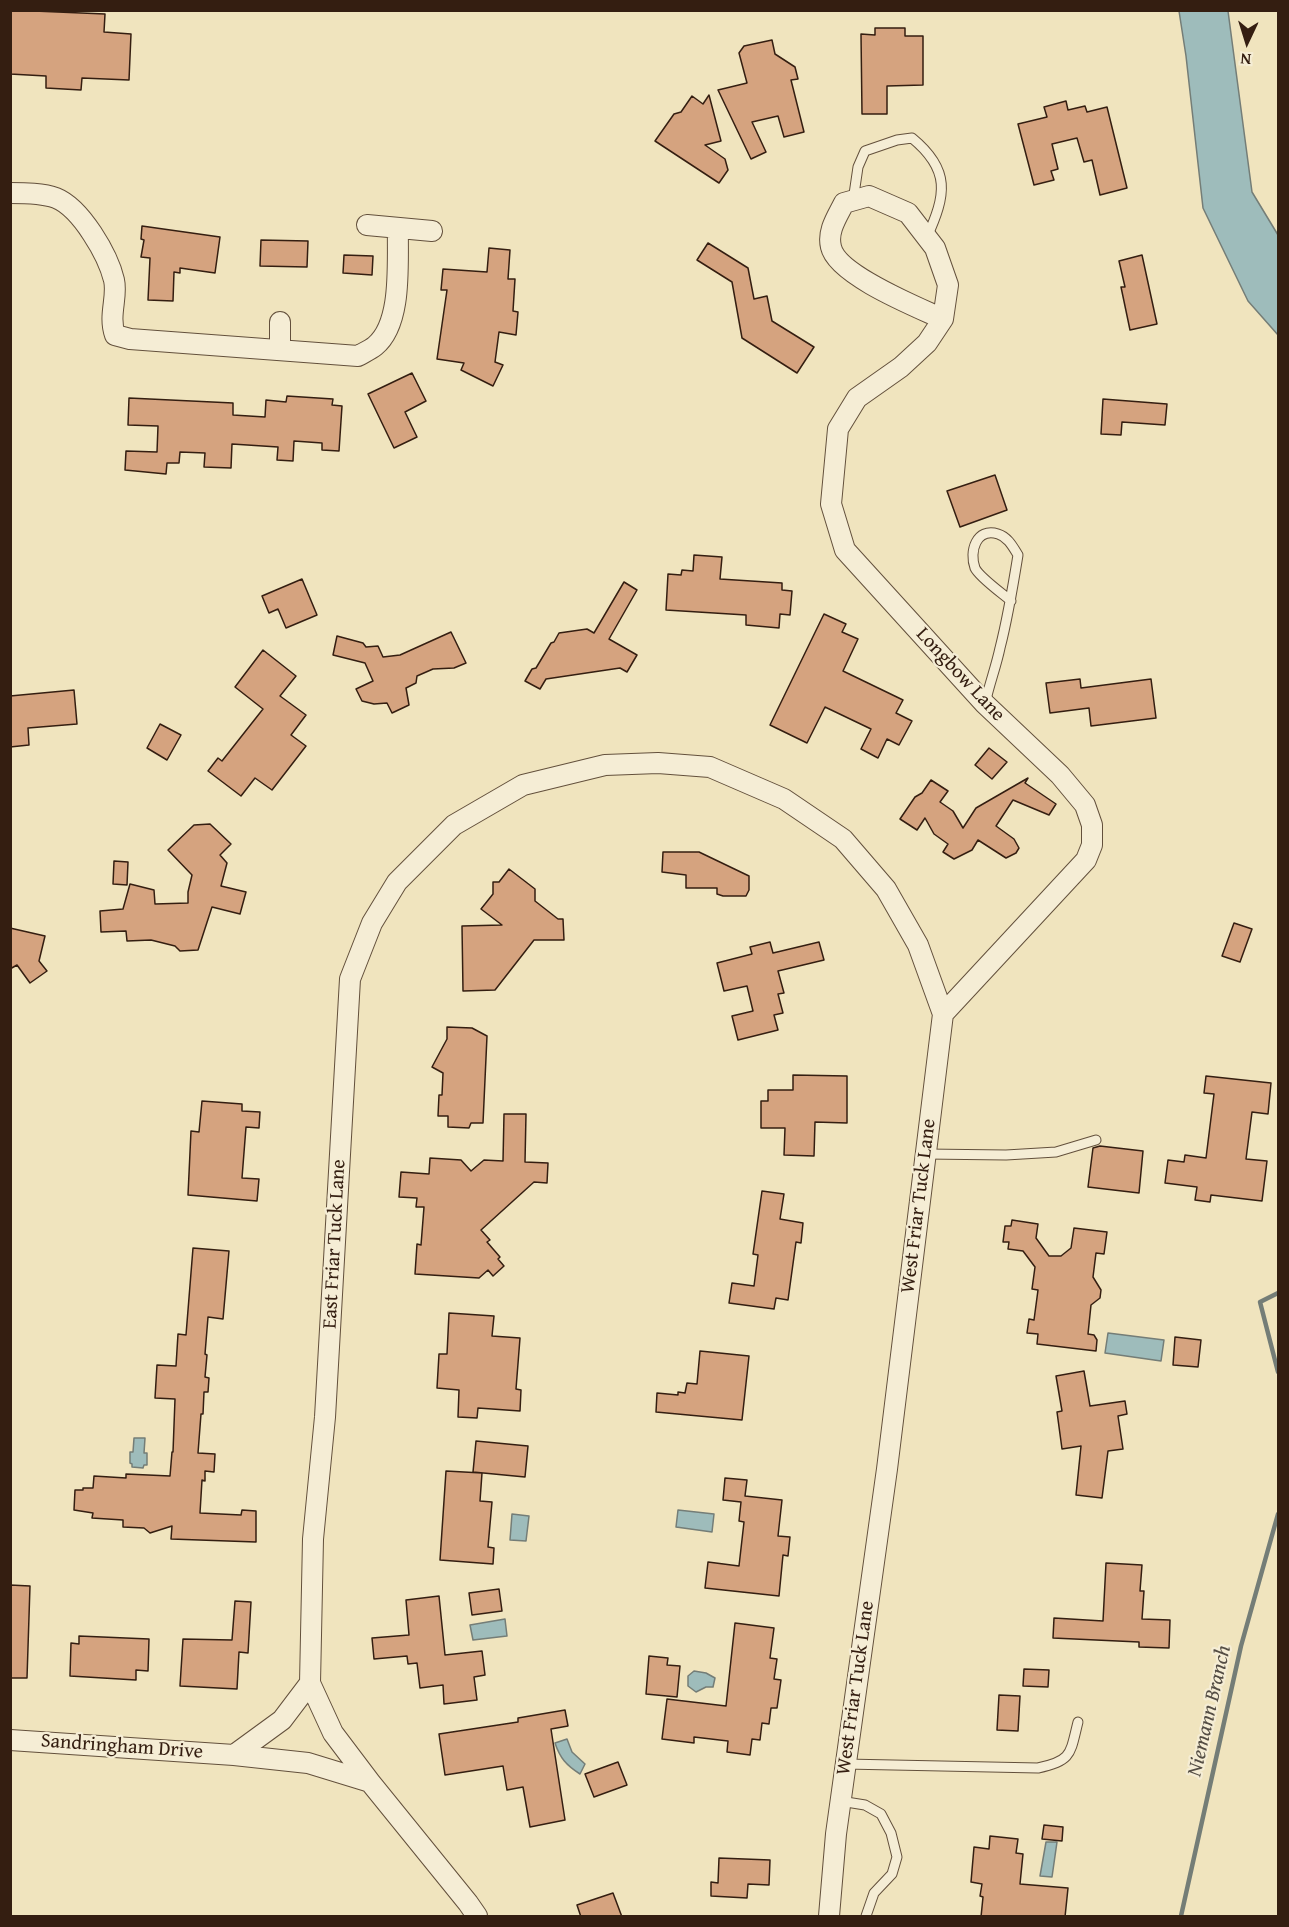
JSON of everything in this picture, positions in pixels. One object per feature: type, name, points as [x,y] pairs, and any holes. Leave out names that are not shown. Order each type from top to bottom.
[{"type":"street","points":[[10,193],[57,199],[76,213],[94,235],[114,281],[111,324],[115,335],[130,339],[358,356],[376,346],[388,328],[395,305],[398,228]]},
{"type":"street","name":"Longbow Lane","points":[[853,201],[869,196],[908,213],[935,248],[948,285],[943,319],[927,343],[901,367],[857,399],[838,429],[831,504],[845,550],[985,704],[1060,775],[1085,806],[1092,825],[1092,845],[1086,860],[943,1014]]},
{"type":"street","points":[[853,201],[844,203],[831,229],[831,247],[838,261],[858,278],[943,319]]},
{"type":"street","points":[[367,225],[432,231]]},
{"type":"street","points":[[280,322],[280,349]]},
{"type":"street","name":"West Friar Tuck Lane","points":[[545,780],[605,765],[658,763],[710,767],[784,799],[843,839],[886,889],[918,945],[943,1014],[887,1468],[840,1802],[829,1917]]},
{"type":"street","name":"East Friar Tuck Lane","points":[[477,1917],[333,1733],[310,1683],[313,1539],[326,1406],[350,980],[372,923],[397,882],[454,825],[523,785],[545,780]]},
{"type":"street","points":[[234,1755],[282,1720],[310,1683]]},
{"type":"street","name":"Sandringham Drive","points":[[10,1740],[234,1755],[308,1763],[370,1782]]},
{"type":"lane","points":[[853,201],[858,167],[865,152],[897,140],[912,138],[926,149],[939,173],[943,189],[939,211],[927,237]]},
{"type":"lane","points":[[985,704],[1011,601],[1018,555],[1009,541],[998,534],[986,534],[976,540],[972,550],[976,570],[1011,601]]},
{"type":"lane","points":[[926,1154],[1006,1155],[1056,1152],[1096,1140]]},
{"type":"lane","points":[[845,1764],[1038,1768],[1059,1763],[1071,1751],[1078,1722]]},
{"type":"lane","points":[[840,1802],[865,1805],[881,1814],[891,1833],[897,1857],[892,1874],[874,1893],[866,1917]]},
{"type":"water","points":[[1179,11],[1228,11],[1252,192],[1278,235],[1278,335],[1248,301],[1203,208]]},
{"type":"water","points":[[1108,1333],[1164,1340],[1161,1361],[1105,1353]]},
{"type":"water","points":[[134,1438],[145,1438],[144,1453],[147,1453],[147,1465],[143,1468],[132,1467],[130,1463]]},
{"type":"water","points":[[678,1510],[714,1514],[712,1532],[676,1527]]},
{"type":"water","points":[[512,1514],[529,1516],[526,1541],[510,1540]]},
{"type":"water","points":[[505,1619],[507,1636],[473,1640],[470,1625]]},
{"type":"water","points":[[694,1671],[706,1673],[715,1678],[713,1687],[706,1687],[696,1692],[688,1686],[688,1676]]},
{"type":"water","points":[[567,1739],[572,1752],[585,1764],[580,1774],[564,1761],[555,1743]]},
{"type":"water","points":[[1046,1842],[1057,1842],[1052,1877],[1040,1876]]},
{"type":"building","points":[[10,10],[105,14],[104,32],[131,34],[129,80],[82,78],[81,90],[46,88],[46,76],[10,74]]},
{"type":"building","points":[[875,28],[905,28],[905,36],[923,36],[923,85],[887,86],[887,114],[862,114],[861,34],[875,35]]},
{"type":"building","points":[[772,40],[775,54],[795,67],[798,79],[791,80],[804,132],[784,137],[778,116],[752,122],[766,152],[751,159],[718,90],[747,83],[739,53],[744,46]]},
{"type":"building","points":[[709,95],[721,141],[705,145],[725,159],[728,170],[719,183],[655,141],[674,114],[681,112],[692,96],[703,104]]},
{"type":"building","points":[[1066,101],[1068,110],[1085,106],[1087,112],[1107,107],[1127,188],[1100,195],[1092,160],[1084,162],[1077,138],[1052,144],[1058,169],[1051,171],[1054,180],[1034,185],[1018,124],[1047,117],[1044,107]]},
{"type":"building","points":[[142,226],[220,237],[215,273],[180,268],[180,273],[174,272],[173,301],[148,300],[150,258],[141,257],[144,240],[141,239]]},
{"type":"building","points":[[261,240],[308,241],[307,267],[260,266]]},
{"type":"building","points":[[708,243],[748,268],[754,299],[767,296],[772,321],[814,347],[797,373],[742,338],[732,282],[697,260]]},
{"type":"building","points":[[489,248],[510,250],[508,279],[515,279],[513,311],[518,312],[516,335],[499,332],[495,362],[503,365],[493,386],[461,370],[464,363],[437,359],[447,290],[441,290],[443,269],[487,272]]},
{"type":"building","points":[[344,255],[373,256],[372,275],[343,273]]},
{"type":"building","points":[[1142,255],[1157,324],[1130,330],[1121,287],[1125,287],[1119,261]]},
{"type":"building","points":[[412,373],[426,401],[405,412],[417,437],[394,448],[368,394]]},
{"type":"building","points":[[287,396],[333,399],[332,405],[342,406],[339,451],[322,450],[322,443],[294,441],[293,461],[277,460],[278,447],[232,444],[231,468],[204,467],[205,453],[180,452],[179,463],[167,463],[166,474],[125,470],[126,451],[157,452],[158,426],[128,425],[129,398],[233,403],[233,415],[265,417],[266,400],[286,402]]},
{"type":"building","points":[[1103,399],[1167,404],[1165,425],[1122,422],[1121,435],[1101,434]]},
{"type":"building","points":[[995,475],[1007,510],[960,527],[947,491]]},
{"type":"building","points":[[694,555],[722,557],[720,579],[782,583],[782,590],[792,591],[790,615],[780,614],[779,628],[746,625],[746,615],[666,610],[668,574],[681,575],[682,570],[693,571]]},
{"type":"building","points":[[302,579],[317,615],[286,628],[278,609],[269,613],[262,596]]},
{"type":"building","points":[[624,582],[637,590],[609,639],[637,655],[627,672],[620,668],[546,679],[540,689],[525,681],[559,633],[587,629],[594,633]]},
{"type":"building","points":[[824,614],[846,624],[842,632],[858,639],[843,671],[903,700],[896,713],[912,721],[899,745],[887,739],[878,758],[861,749],[871,729],[825,707],[807,743],[770,725]]},
{"type":"building","points":[[451,632],[466,663],[454,668],[433,669],[417,676],[416,683],[406,688],[409,705],[392,713],[387,703],[374,704],[362,701],[356,689],[373,681],[365,663],[333,655],[337,636],[363,643],[366,647],[378,646],[383,657],[400,655]]},
{"type":"building","points":[[263,650],[296,676],[280,696],[306,715],[291,735],[306,746],[272,790],[255,778],[241,796],[208,771],[218,758],[222,761],[263,709],[235,687]]},
{"type":"building","points":[[1080,679],[1081,688],[1151,679],[1156,718],[1091,726],[1089,708],[1050,713],[1046,683]]},
{"type":"building","points":[[74,690],[77,724],[28,728],[29,745],[10,747],[10,696]]},
{"type":"building","points":[[160,724],[181,735],[167,760],[147,748]]},
{"type":"building","points":[[989,748],[1007,762],[992,779],[975,765]]},
{"type":"building","points":[[1028,778],[1025,783],[1056,804],[1049,815],[1013,800],[996,826],[1014,839],[1019,848],[1016,853],[1006,858],[978,840],[972,850],[954,859],[943,852],[948,844],[934,834],[925,818],[917,830],[900,819],[915,797],[922,793],[931,780],[948,791],[940,802],[953,811],[963,828],[976,808]]},
{"type":"building","points":[[210,824],[231,844],[220,855],[227,863],[221,886],[246,892],[240,914],[212,907],[198,950],[180,951],[175,946],[151,940],[127,941],[126,931],[101,932],[100,911],[123,909],[130,884],[154,890],[155,904],[188,903],[192,875],[168,850],[194,825]]},
{"type":"building","points":[[663,852],[699,852],[749,876],[749,890],[746,896],[723,896],[717,894],[717,888],[686,888],[686,875],[662,872]]},
{"type":"building","points":[[114,861],[128,862],[127,885],[113,884]]},
{"type":"building","points":[[509,869],[535,889],[535,901],[558,919],[563,919],[564,940],[534,940],[495,990],[463,991],[462,926],[502,925],[481,909],[493,894],[493,882],[499,882]]},
{"type":"building","points":[[1234,923],[1252,929],[1240,962],[1222,956]]},
{"type":"building","points":[[10,928],[45,936],[39,961],[47,971],[30,983],[17,965],[10,969]]},
{"type":"building","points":[[770,942],[773,953],[819,942],[824,960],[778,971],[784,993],[778,994],[783,1013],[774,1015],[778,1030],[738,1040],[732,1016],[753,1011],[747,986],[724,991],[717,963],[752,954],[750,947]]},
{"type":"building","points":[[447,1027],[472,1028],[487,1036],[483,1123],[471,1123],[469,1128],[448,1127],[448,1116],[438,1116],[443,1073],[432,1067],[447,1039]]},
{"type":"building","points":[[793,1075],[847,1076],[847,1123],[815,1122],[814,1156],[784,1155],[785,1128],[761,1128],[761,1101],[768,1101],[768,1090],[793,1090]]},
{"type":"building","points":[[1206,1076],[1271,1083],[1268,1114],[1252,1112],[1246,1159],[1267,1161],[1262,1201],[1211,1195],[1210,1202],[1195,1200],[1197,1187],[1165,1183],[1168,1160],[1184,1162],[1185,1155],[1206,1158],[1214,1094],[1204,1093]]},
{"type":"building","points":[[202,1101],[242,1104],[242,1111],[260,1112],[259,1128],[246,1127],[242,1178],[259,1179],[257,1201],[188,1195],[191,1131],[199,1132]]},
{"type":"building","points":[[504,1114],[526,1114],[525,1162],[548,1163],[547,1183],[534,1182],[481,1230],[490,1240],[487,1242],[500,1257],[498,1259],[504,1266],[493,1276],[488,1270],[479,1278],[415,1274],[417,1244],[421,1245],[424,1207],[416,1207],[417,1198],[399,1197],[401,1172],[429,1174],[430,1158],[461,1160],[471,1171],[484,1160],[503,1161]]},
{"type":"building","points":[[1100,1146],[1143,1151],[1139,1193],[1088,1187],[1093,1148]]},
{"type":"building","points":[[762,1191],[784,1194],[780,1219],[803,1223],[801,1243],[796,1242],[788,1300],[776,1298],[774,1309],[729,1303],[732,1283],[754,1286],[758,1255],[753,1254]]},
{"type":"building","points":[[1012,1220],[1038,1224],[1036,1238],[1049,1256],[1061,1256],[1071,1248],[1074,1228],[1107,1232],[1104,1254],[1096,1253],[1093,1277],[1101,1290],[1100,1298],[1091,1305],[1088,1334],[1094,1335],[1097,1340],[1096,1351],[1037,1344],[1038,1334],[1027,1333],[1029,1319],[1034,1320],[1038,1290],[1032,1289],[1035,1267],[1023,1251],[1008,1249],[1009,1242],[1003,1242],[1005,1226],[1011,1226]]},
{"type":"building","points":[[193,1248],[229,1251],[223,1319],[208,1317],[205,1377],[209,1378],[208,1392],[204,1392],[198,1453],[215,1454],[214,1472],[205,1471],[205,1481],[202,1480],[200,1513],[241,1515],[242,1510],[256,1511],[256,1542],[171,1539],[172,1526],[150,1533],[144,1528],[123,1527],[123,1520],[92,1518],[93,1513],[74,1510],[75,1490],[93,1488],[94,1476],[126,1478],[126,1474],[170,1476],[175,1399],[155,1398],[157,1365],[176,1366],[178,1334],[186,1335]]},
{"type":"building","points":[[449,1313],[494,1316],[492,1336],[520,1338],[516,1389],[521,1390],[520,1411],[478,1408],[477,1418],[458,1417],[459,1390],[437,1388],[439,1354],[447,1354]]},
{"type":"building","points":[[1175,1337],[1201,1340],[1198,1367],[1173,1365]]},
{"type":"building","points":[[700,1351],[749,1356],[742,1420],[656,1412],[657,1393],[678,1395],[678,1392],[685,1393],[687,1383],[697,1384]]},
{"type":"building","points":[[1084,1371],[1090,1406],[1125,1401],[1127,1414],[1118,1416],[1123,1449],[1108,1451],[1102,1498],[1076,1495],[1081,1446],[1062,1449],[1057,1412],[1062,1411],[1056,1376]]},
{"type":"building","points":[[476,1441],[528,1446],[525,1477],[473,1472]]},
{"type":"building","points":[[446,1471],[482,1473],[480,1501],[492,1502],[488,1547],[494,1548],[493,1564],[440,1560]]},
{"type":"building","points":[[725,1478],[747,1480],[745,1496],[782,1500],[778,1536],[790,1537],[788,1556],[783,1555],[779,1596],[705,1588],[708,1562],[739,1566],[744,1522],[739,1521],[741,1502],[723,1500]]},
{"type":"building","points":[[1106,1563],[1142,1565],[1140,1591],[1144,1591],[1142,1619],[1170,1620],[1169,1648],[1139,1647],[1139,1642],[1053,1638],[1054,1618],[1103,1621]]},
{"type":"building","points":[[10,1585],[30,1586],[27,1678],[10,1678]]},
{"type":"building","points":[[499,1589],[502,1611],[472,1615],[469,1593]]},
{"type":"building","points":[[439,1596],[445,1655],[482,1651],[485,1675],[474,1677],[477,1700],[444,1704],[443,1685],[420,1688],[417,1663],[408,1664],[407,1656],[374,1659],[372,1638],[409,1635],[406,1600]]},
{"type":"building","points":[[235,1601],[251,1602],[248,1653],[239,1652],[237,1689],[180,1686],[183,1639],[232,1640]]},
{"type":"building","points":[[735,1623],[774,1628],[770,1658],[777,1659],[774,1679],[781,1680],[777,1708],[771,1708],[769,1724],[762,1723],[760,1740],[752,1739],[750,1755],[727,1752],[728,1741],[694,1737],[694,1743],[662,1739],[667,1699],[726,1706]]},
{"type":"building","points":[[79,1636],[149,1639],[148,1671],[136,1670],[136,1680],[70,1676],[71,1643],[79,1644]]},
{"type":"building","points":[[649,1656],[668,1658],[667,1665],[680,1666],[677,1697],[646,1694]]},
{"type":"building","points":[[1024,1669],[1049,1670],[1048,1687],[1023,1686]]},
{"type":"building","points":[[999,1695],[1020,1696],[1018,1731],[997,1730]]},
{"type":"building","points":[[565,1710],[568,1726],[551,1729],[565,1820],[530,1827],[523,1787],[507,1790],[503,1766],[445,1775],[439,1734],[518,1722],[518,1718]]},
{"type":"building","points":[[618,1762],[627,1785],[594,1797],[585,1774]]},
{"type":"building","points":[[1044,1825],[1063,1827],[1062,1841],[1042,1839]]},
{"type":"building","points":[[990,1836],[1018,1839],[1016,1853],[1023,1854],[1020,1884],[1068,1888],[1065,1917],[981,1917],[982,1884],[971,1882],[974,1847],[989,1849]]},
{"type":"building","points":[[719,1858],[770,1860],[769,1885],[748,1884],[747,1898],[711,1896],[711,1882],[718,1883]]},
{"type":"building","points":[[613,1893],[622,1917],[581,1917],[577,1905]]},
{"type":"waterway","name":"Niemann Branch","points":[[1278,1293],[1260,1302],[1278,1372]]},
{"type":"waterway","name":"Niemann Branch","points":[[1181,1916],[1241,1646],[1278,1514]]}]
